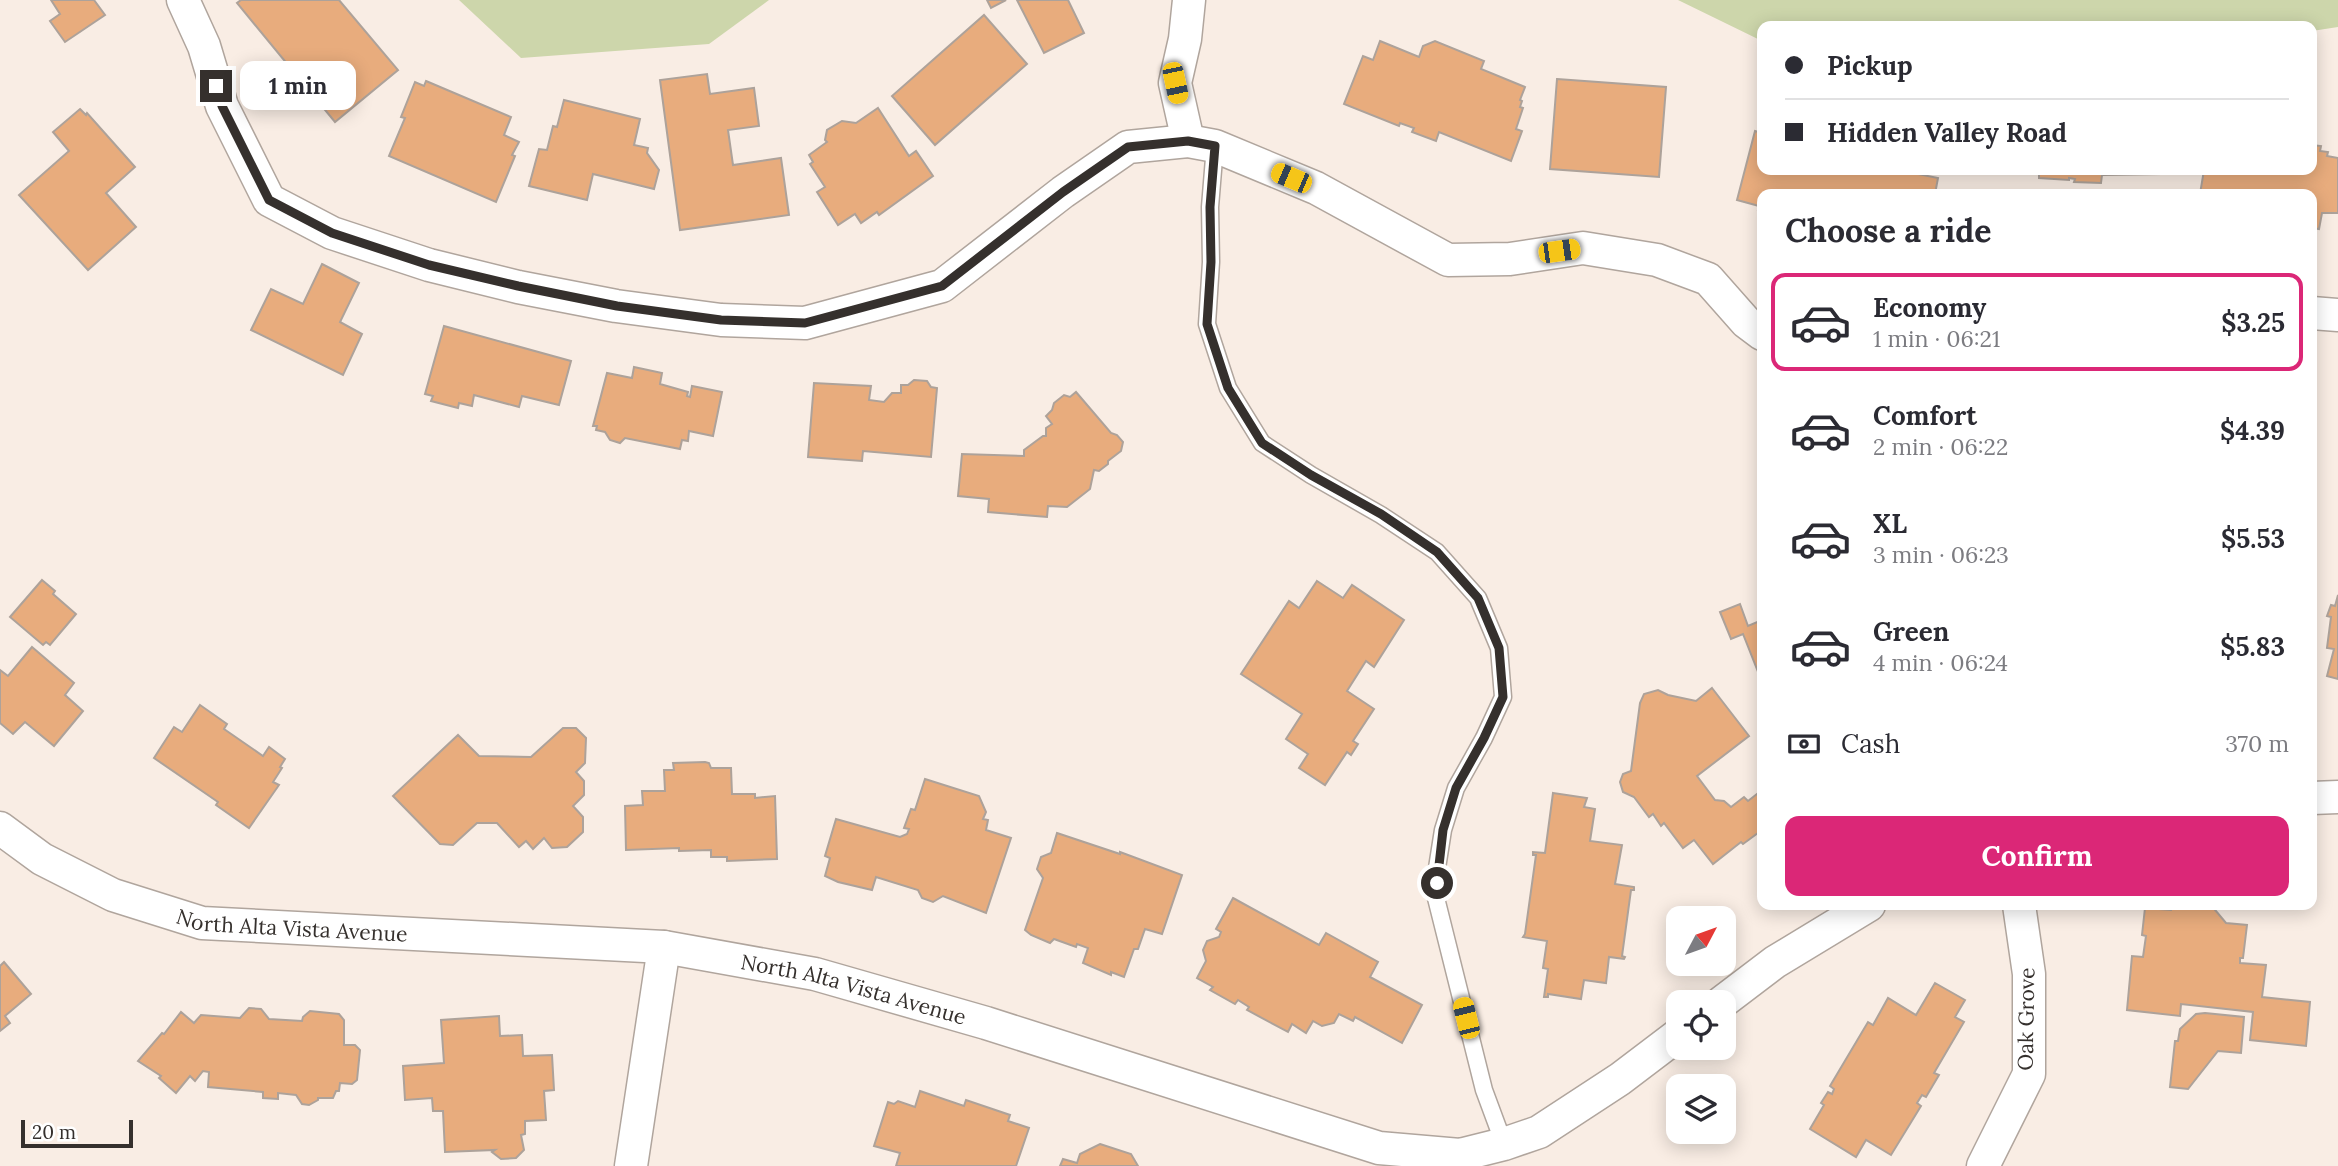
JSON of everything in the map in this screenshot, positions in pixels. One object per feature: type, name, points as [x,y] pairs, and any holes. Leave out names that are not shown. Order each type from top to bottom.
[{"type":"street","points":[[183,0],[204,46],[222,106],[269,200],[332,233],[429,265],[518,286],[617,306],[721,320],[805,323],[942,286],[1063,192],[1128,147],[1202,144],[1316,188],[1448,260],[1510,259],[1583,248],[1657,260],[1708,279],[1746,322],[1757,330]]},
{"type":"street","points":[[1189,0],[1185,39],[1175,83],[1202,144]]},
{"type":"street","points":[[2317,313],[2338,315]]},
{"type":"street","points":[[2317,798],[2338,797]]},
{"type":"street","name":"North Alta Vista Avenue","points":[[0,828],[42,859],[113,895],[202,923],[664,947],[815,974],[986,1023],[1379,1148],[1460,1154],[1504,1144],[1539,1132],[1620,1079],[1666,1044]]},
{"type":"street","points":[[1736,992],[1775,962],[1861,910]]},
{"type":"street","name":"Oak Grove","points":[[1983,1166],[2029,1074],[2029,974],[2020,910]]},
{"type":"street","points":[[631,1166],[664,947]]},
{"type":"lane","points":[[1202,144],[1210,207],[1211,262],[1207,324],[1228,388],[1262,443],[1311,475],[1381,514],[1437,552],[1478,598],[1499,648],[1503,697],[1456,788],[1443,830],[1436,898],[1484,1090],[1504,1144]]},
{"type":"green space","points":[[459,0],[769,0],[709,44],[521,58]]},
{"type":"green space","points":[[1678,0],[2338,0],[2338,27],[2317,30],[2317,21],[1757,21],[1757,39]]},
{"type":"building","points":[[51,0],[94,0],[105,15],[65,42],[50,21],[60,14]]},
{"type":"building","points":[[241,0],[339,0],[398,70],[335,122],[237,3]]},
{"type":"building","points":[[987,0],[1006,0],[991,8]]},
{"type":"building","points":[[1017,0],[1068,0],[1084,33],[1044,53]]},
{"type":"building","points":[[984,15],[1027,64],[935,145],[892,96]]},
{"type":"building","points":[[1380,41],[1419,57],[1423,46],[1435,41],[1484,61],[1481,69],[1525,87],[1520,100],[1520,107],[1523,108],[1516,129],[1522,131],[1511,161],[1439,132],[1436,141],[1412,132],[1414,128],[1400,123],[1399,126],[1344,104],[1363,56],[1373,60]]},
{"type":"building","points":[[707,74],[710,94],[754,88],[759,126],[728,130],[733,165],[781,158],[789,215],[680,230],[660,80]]},
{"type":"building","points":[[1557,79],[1666,87],[1659,177],[1550,169]]},
{"type":"building","points":[[426,81],[511,117],[504,135],[519,142],[496,202],[389,156],[405,118],[401,117],[415,82],[424,86]]},
{"type":"building","points":[[564,100],[640,119],[634,145],[648,148],[647,153],[659,170],[654,189],[593,174],[587,200],[529,186],[539,149],[547,150]]},
{"type":"building","points":[[878,108],[909,156],[916,151],[933,176],[879,215],[877,212],[861,223],[855,214],[838,225],[817,192],[825,187],[810,164],[813,162],[809,155],[827,142],[827,130],[842,121],[856,123]]},
{"type":"building","points":[[80,109],[86,115],[87,113],[135,167],[106,193],[136,227],[88,270],[19,195],[69,151],[53,132]]},
{"type":"building","points":[[1755,131],[1757,175],[1923,175],[1938,178],[1936,189],[1757,189],[1757,205],[1737,200]]},
{"type":"building","points":[[2317,146],[2321,146],[2320,151],[2328,152],[2327,156],[2338,158],[2338,213],[2322,213],[2319,229],[2317,189],[2201,189],[2203,175],[2317,175]]},
{"type":"building","points":[[2039,175],[2102,175],[2101,183],[2074,182],[2075,179],[2069,178],[2039,178]]},
{"type":"building","points":[[322,264],[359,283],[340,322],[362,334],[343,375],[251,330],[271,289],[303,304]]},
{"type":"building","points":[[444,326],[571,361],[559,405],[522,396],[519,407],[474,395],[472,406],[459,403],[458,408],[431,401],[433,396],[425,394]]},
{"type":"building","points":[[634,367],[662,373],[660,384],[688,392],[687,396],[690,397],[692,386],[722,392],[713,436],[689,431],[688,441],[682,440],[680,449],[625,438],[620,443],[610,440],[605,432],[596,430],[597,426],[593,426],[607,373],[632,378]]},
{"type":"building","points":[[914,380],[927,381],[931,387],[937,388],[931,457],[863,451],[862,461],[808,457],[814,383],[871,386],[869,400],[884,402],[892,393],[901,393],[901,385],[908,385]]},
{"type":"building","points":[[1076,392],[1111,433],[1123,442],[1121,451],[1108,461],[1108,464],[1099,471],[1094,470],[1090,489],[1067,507],[1048,506],[1047,517],[988,512],[989,499],[958,496],[962,454],[1024,456],[1024,450],[1046,436],[1046,428],[1052,424],[1046,416],[1054,403],[1064,395],[1070,397]]},
{"type":"building","points":[[42,580],[55,591],[53,594],[76,614],[50,645],[46,642],[43,645],[10,617]]},
{"type":"building","points":[[1317,581],[1343,598],[1352,585],[1404,620],[1374,667],[1366,661],[1347,691],[1374,709],[1353,741],[1358,744],[1351,755],[1347,752],[1325,785],[1299,768],[1308,754],[1286,739],[1302,714],[1241,674],[1289,601],[1299,608]]},
{"type":"building","points":[[2338,595],[2338,679],[2327,676],[2334,649],[2327,648],[2331,617],[2327,616],[2331,605],[2335,606]]},
{"type":"building","points":[[1740,604],[1748,626],[1757,622],[1757,669],[1743,634],[1731,639],[1720,612]]},
{"type":"building","points":[[32,647],[74,683],[65,695],[83,711],[54,746],[25,722],[13,734],[0,723],[0,670],[8,676]]},
{"type":"building","points":[[1712,688],[1749,736],[1697,776],[1715,800],[1724,801],[1731,807],[1744,797],[1748,801],[1757,794],[1757,834],[1743,844],[1741,842],[1713,864],[1694,840],[1683,848],[1664,823],[1661,826],[1653,814],[1649,817],[1634,797],[1623,792],[1620,782],[1623,774],[1631,771],[1640,703],[1644,694],[1658,690],[1696,701]]},
{"type":"building","points":[[200,705],[227,724],[224,729],[263,756],[269,747],[285,759],[273,782],[279,785],[249,828],[216,805],[218,802],[154,758],[174,727],[182,732]]},
{"type":"building","points":[[563,728],[576,728],[586,738],[585,763],[576,772],[584,781],[584,795],[573,806],[583,817],[583,832],[567,847],[552,848],[544,838],[533,849],[526,841],[519,847],[497,823],[477,823],[453,845],[440,844],[393,796],[458,735],[479,756],[531,757]]},
{"type":"building","points":[[673,763],[709,763],[711,768],[731,768],[732,794],[755,794],[755,798],[775,796],[777,859],[727,861],[727,857],[711,857],[711,850],[679,851],[679,848],[626,850],[625,806],[643,805],[642,791],[665,791],[664,770],[674,770]]},
{"type":"building","points":[[925,779],[979,796],[986,812],[983,819],[988,820],[986,830],[1011,838],[986,913],[943,896],[933,902],[922,898],[918,890],[876,877],[872,890],[825,876],[830,858],[825,856],[836,819],[900,837],[907,834],[909,829],[904,828],[911,809],[915,810]]},
{"type":"building","points":[[1553,793],[1587,798],[1584,807],[1595,809],[1590,841],[1622,845],[1615,884],[1634,887],[1634,890],[1631,890],[1622,956],[1625,957],[1609,957],[1606,983],[1584,980],[1581,999],[1548,994],[1548,997],[1544,997],[1548,969],[1543,968],[1547,941],[1523,937],[1536,855],[1533,855],[1533,852],[1545,853]]},
{"type":"building","points":[[1057,833],[1182,875],[1162,934],[1145,929],[1124,977],[1111,972],[1111,975],[1083,963],[1088,948],[1077,944],[1076,947],[1054,939],[1050,943],[1025,930],[1043,878],[1037,869],[1041,857],[1051,853]]},
{"type":"building","points":[[1233,898],[1319,945],[1326,933],[1378,962],[1370,977],[1422,1005],[1402,1043],[1355,1017],[1353,1021],[1339,1014],[1334,1023],[1322,1026],[1313,1021],[1306,1033],[1292,1024],[1288,1032],[1247,1010],[1249,1007],[1238,1000],[1235,1004],[1210,990],[1213,987],[1197,978],[1206,961],[1203,950],[1207,941],[1219,937],[1221,932],[1216,929]]},
{"type":"building","points":[[2145,910],[2215,910],[2226,923],[2247,925],[2240,963],[2266,965],[2262,997],[2310,1002],[2306,1046],[2250,1040],[2253,1012],[2181,1004],[2180,1016],[2127,1010],[2132,956],[2143,957],[2146,936],[2142,935]]},
{"type":"building","points":[[4,962],[31,994],[5,1016],[10,1023],[0,1031],[0,966]]},
{"type":"building","points":[[1935,983],[1965,1000],[1955,1017],[1964,1022],[1934,1073],[1939,1075],[1926,1097],[1922,1095],[1917,1103],[1921,1106],[1891,1155],[1866,1140],[1856,1157],[1810,1129],[1824,1105],[1821,1103],[1828,1092],[1832,1094],[1834,1089],[1830,1086],[1868,1022],[1873,1025],[1888,998],[1916,1015]]},
{"type":"building","points":[[249,1008],[261,1009],[269,1019],[302,1021],[310,1011],[339,1014],[344,1020],[344,1045],[355,1045],[360,1050],[357,1080],[352,1084],[340,1083],[339,1091],[336,1091],[333,1098],[318,1098],[309,1105],[302,1104],[296,1095],[278,1093],[278,1099],[263,1098],[263,1092],[208,1087],[209,1072],[203,1071],[195,1081],[190,1076],[176,1093],[159,1078],[161,1076],[138,1061],[181,1012],[194,1023],[201,1015],[240,1018]]},
{"type":"building","points":[[2196,1014],[2244,1017],[2241,1053],[2218,1051],[2188,1089],[2170,1087],[2175,1041],[2178,1041],[2180,1029]]},
{"type":"building","points":[[499,1016],[500,1036],[522,1035],[523,1056],[552,1055],[554,1090],[544,1091],[546,1120],[525,1121],[525,1134],[521,1135],[524,1150],[516,1158],[501,1159],[492,1152],[495,1150],[445,1152],[443,1111],[433,1111],[432,1098],[405,1100],[403,1066],[444,1063],[441,1020]]},
{"type":"building","points":[[920,1091],[964,1106],[966,1100],[1010,1115],[1008,1121],[1029,1128],[1016,1166],[896,1166],[900,1153],[874,1146],[888,1102],[894,1104],[898,1101],[915,1107]]},
{"type":"building","points":[[1100,1144],[1131,1154],[1138,1166],[1060,1166],[1063,1159],[1077,1163],[1080,1154]]},
{"type":"route","points":[[216,86],[222,106],[269,200],[332,233],[429,265],[518,286],[617,306],[721,320],[805,323],[942,286],[1063,192],[1128,147],[1188,141],[1215,146],[1210,207],[1211,262],[1207,324],[1228,388],[1262,443],[1311,475],[1381,514],[1437,552],[1478,598],[1499,648],[1503,697],[1456,788],[1443,830],[1437,883]]}]
